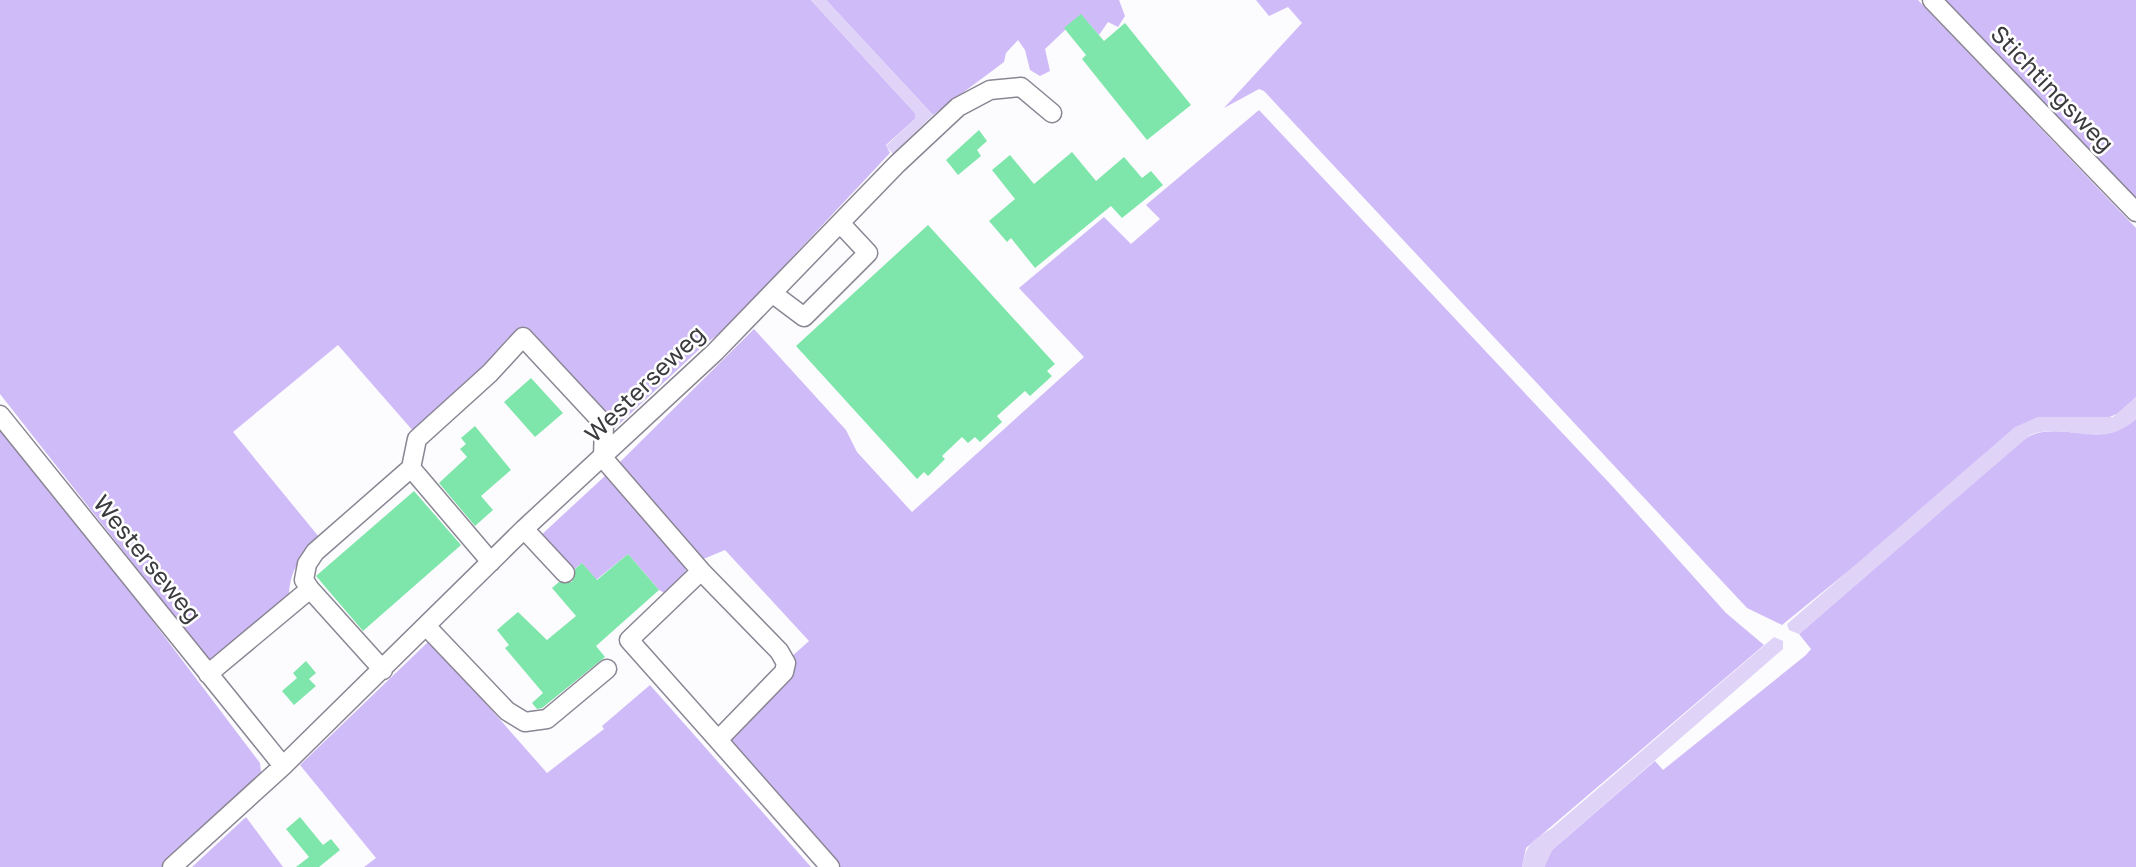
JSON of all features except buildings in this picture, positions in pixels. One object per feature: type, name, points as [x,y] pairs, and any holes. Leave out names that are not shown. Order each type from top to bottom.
[{"type":"street","name":"Stichtingsweg","points":[[1932,0],[2136,212]]},
{"type":"street","name":"Westerseweg","points":[[172,867],[383,670],[524,529],[603,458],[958,107],[990,90],[1021,87],[1052,113]]},
{"type":"street","points":[[772,293],[804,317],[868,253],[840,223]]},
{"type":"street","points":[[383,670],[310,589],[304,580],[307,564],[315,552],[411,468],[417,439],[490,373],[523,337],[604,424],[603,458],[701,571],[779,651],[786,663],[784,672],[718,740]]},
{"type":"street","name":"Westerseweg","points":[[0,415],[282,766]]},
{"type":"street","points":[[411,468],[491,562]]},
{"type":"street","points":[[524,529],[565,573]]},
{"type":"street","points":[[701,571],[629,640],[830,867]]},
{"type":"street","points":[[208,674],[310,589]]},
{"type":"street","points":[[426,627],[507,711],[525,722],[547,719],[607,669]]},
{"type":"shaded area","points":[[0,0],[811,0],[915,113],[915,119],[886,145],[890,153],[723,331],[705,344],[615,428],[527,331],[414,432],[338,345],[233,432],[319,537],[296,566],[290,583],[289,602],[211,663],[0,394]]},
{"type":"shaded area","points":[[811,0],[826,0],[933,115],[893,154],[886,146],[915,119],[915,113]]},
{"type":"shaded area","points":[[826,0],[1119,0],[1125,16],[1118,27],[1108,22],[1099,35],[1081,15],[1045,49],[1050,71],[1040,76],[1030,70],[1025,50],[1018,40],[1006,53],[1004,62],[933,115]]},
{"type":"shaded area","points":[[1256,0],[1918,0],[2136,228],[2136,397],[2119,413],[2105,419],[2038,417],[1782,625],[1747,608],[1264,91],[1259,89],[1224,108],[1302,23],[1288,7],[1269,16]]},
{"type":"shaded area","points":[[1940,0],[2136,0],[2136,206]]},
{"type":"shaded area","points":[[1259,110],[1614,488],[1726,613],[1764,645],[1526,848],[1522,867],[832,867],[728,750],[732,735],[790,658],[809,641],[725,550],[701,560],[617,465],[754,329],[846,430],[857,452],[912,512],[1084,357],[1019,288],[1104,217],[1131,244],[1160,219],[1146,205]]},
{"type":"shaded area","points":[[2136,397],[2136,419],[2123,429],[2097,435],[2058,431],[2030,435],[1799,634],[1789,630],[1787,624],[2015,427],[2038,417],[2113,417]]},
{"type":"shaded area","points":[[2136,419],[2136,867],[1544,867],[1552,850],[1655,761],[1663,770],[1806,655],[1811,649],[1799,634],[2023,440],[2035,434],[2049,432],[2108,433]]},
{"type":"shaded area","points":[[0,426],[260,763],[261,772],[257,778],[162,867],[0,867]]},
{"type":"shaded area","points":[[606,475],[685,560],[686,576],[668,595],[659,590],[628,554],[596,580],[582,563],[571,572],[539,537]]},
{"type":"shaded area","points":[[1774,637],[1783,641],[1783,649],[1552,850],[1544,867],[1522,867],[1528,848],[1535,840]]},
{"type":"shaded area","points":[[430,640],[547,773],[604,729],[602,726],[650,685],[811,867],[364,867],[376,858],[300,765]]},
{"type":"shaded area","points":[[246,817],[283,867],[192,867]]}]
